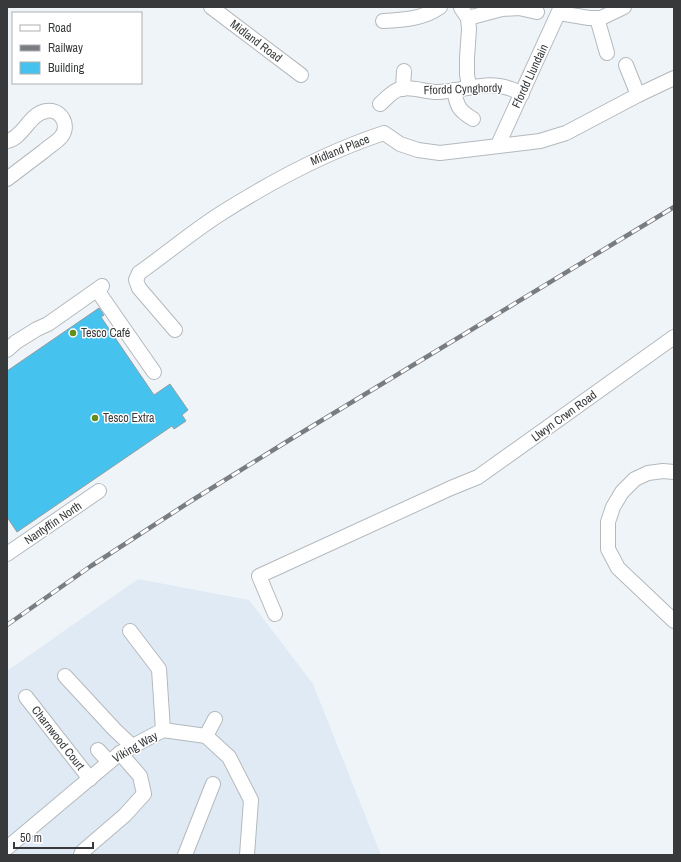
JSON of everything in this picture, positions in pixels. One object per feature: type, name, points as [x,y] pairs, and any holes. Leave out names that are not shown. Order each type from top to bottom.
[{"type":"street","name":"Midland Road","points":[[211,7],[301,75]]},
{"type":"street","points":[[383,21],[410,19],[425,15],[440,7]]},
{"type":"street","points":[[469,87],[467,74],[469,29],[464,13],[514,7],[536,12]]},
{"type":"street","points":[[560,10],[589,18],[601,18],[624,7]]},
{"type":"street","name":"Ffordd Llundain","points":[[498,145],[560,10]]},
{"type":"street","points":[[597,18],[608,53]]},
{"type":"street","points":[[626,65],[638,95]]},
{"type":"street","points":[[380,104],[391,94],[399,89],[403,89],[404,70]]},
{"type":"street","name":"Midland Place","points":[[175,330],[139,288],[136,280],[139,273],[220,214],[301,166],[358,142],[384,133],[400,144],[418,150],[440,152],[540,141],[566,133],[674,78]]},
{"type":"street","name":"Ffordd Cynghordy","points":[[403,89],[438,92],[493,85],[507,87],[522,94]]},
{"type":"street","points":[[454,90],[457,106],[463,113],[473,119]]},
{"type":"street","points":[[7,141],[14,138],[40,113],[53,111],[59,114],[64,120],[66,127],[61,138],[7,179]]},
{"type":"street","points":[[7,350],[16,342],[48,324],[100,288],[154,372]]},
{"type":"street","name":"Llwyn Crwn Road","points":[[275,614],[259,576],[478,477],[674,337]]},
{"type":"street","points":[[674,472],[663,471],[648,473],[635,479],[622,492],[613,507],[608,522],[608,549],[618,568],[674,621]]},
{"type":"street","name":"Nantyffin North","points":[[7,554],[99,491]]},
{"type":"street","points":[[130,631],[159,669],[163,730]]},
{"type":"street","points":[[66,676],[115,730],[140,776],[144,794],[125,815],[82,852],[81,855]]},
{"type":"street","name":"Charnwood Court","points":[[26,697],[90,779]]},
{"type":"street","points":[[215,719],[206,736],[229,757],[250,800],[247,855]]},
{"type":"street","name":"Viking Way","points":[[7,848],[90,779],[108,762],[126,749],[163,730],[206,736]]},
{"type":"street","points":[[98,750],[108,762]]},
{"type":"street","points":[[185,855],[213,784]]},
{"type":"shaded area","points":[[138,579],[249,600],[313,684],[381,855],[7,855],[7,671]]},
{"type":"building","name":"Tesco Extra","points":[[99,308],[104,315],[101,317],[154,395],[170,384],[188,410],[182,415],[186,421],[174,429],[172,426],[17,532],[7,517],[7,371]]},
{"type":"railway","points":[[7,625],[91,566],[191,501],[674,207]]},
{"type":"place","name":"Tesco Café","points":[[73,333]]},
{"type":"place","name":"Tesco Extra","points":[[95,418]]}]
